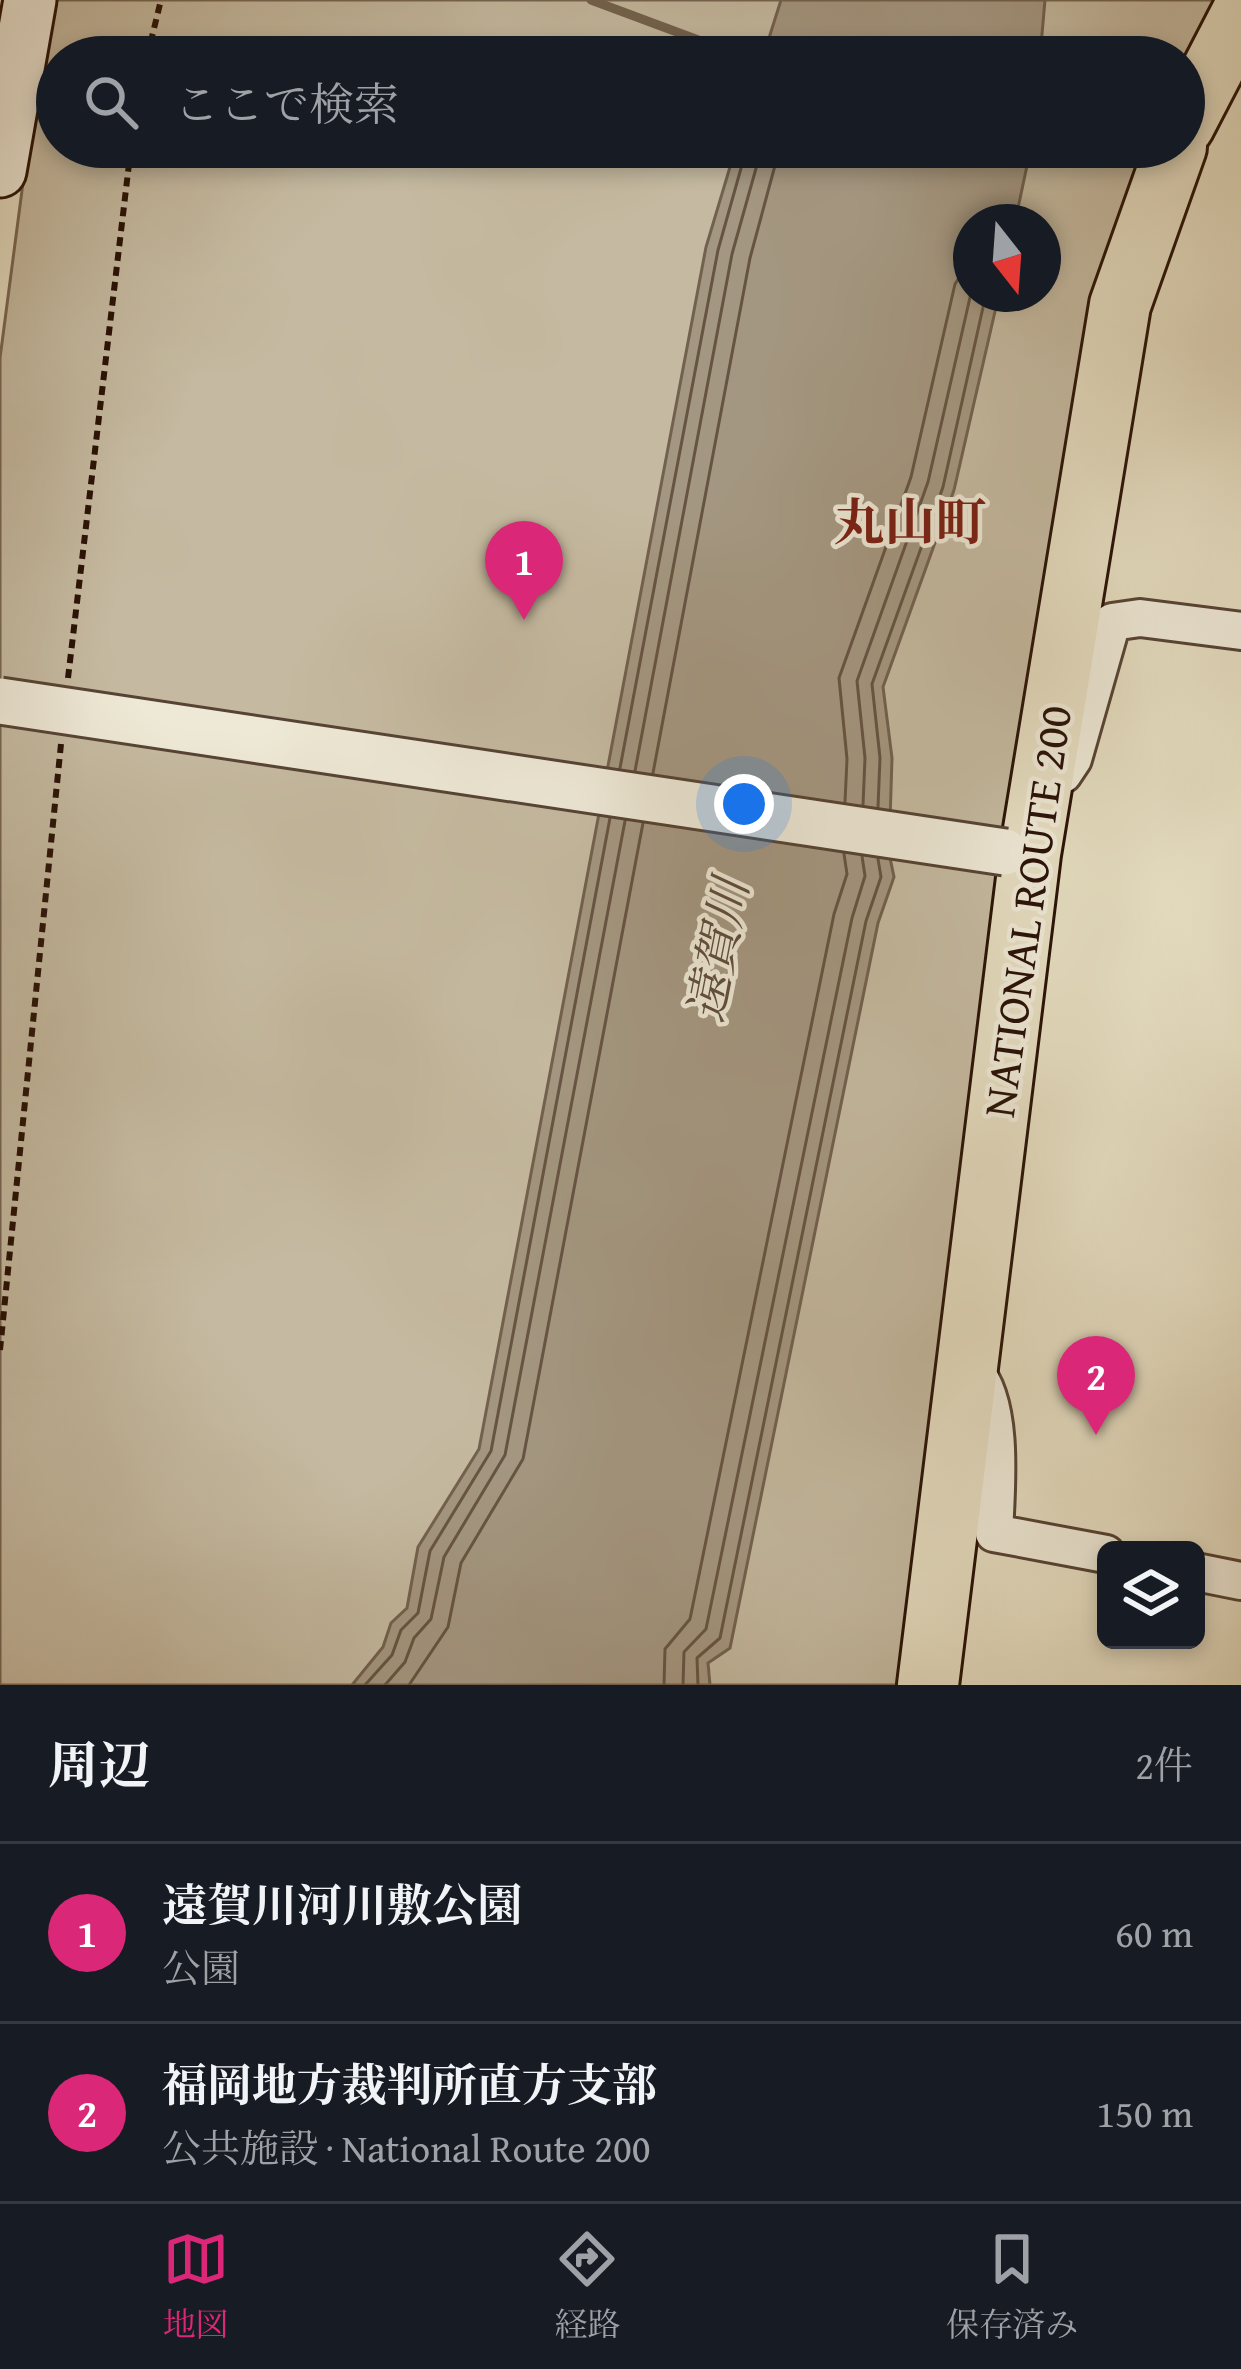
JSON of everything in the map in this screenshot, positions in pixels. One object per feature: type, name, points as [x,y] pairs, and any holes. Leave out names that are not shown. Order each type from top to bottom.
[{"type":"highway","points":[[1205,84],[1241,15]]},
{"type":"highway","name":"NATIONAL ROUTE 200","points":[[928,1685],[1042,781],[1120,305],[1169,168]]},
{"type":"main road","points":[[0,171],[31,0]]},
{"type":"street","points":[[1042,781],[1061,776],[1073,759],[1112,622],[1140,618],[1241,631]]},
{"type":"street","points":[[0,701],[1005,852]]},
{"type":"street","points":[[965,1366],[988,1388],[997,1487],[994,1533],[1097,1552]]},
{"type":"street","points":[[1205,1574],[1241,1581]]},
{"type":"path","points":[[152,36],[161,0]]},
{"type":"shaded area","points":[[47,0],[1226,0],[1205,40],[1205,36],[42,36]]},
{"type":"shaded area","points":[[36,84],[36,168],[1147,168],[905,1685],[0,1685],[0,358]]},
{"type":"water","points":[[781,0],[1045,0],[1042,36],[770,36]]},
{"type":"water","name":"遠賀川","points":[[730,168],[1027,168],[1019,204],[953,204],[953,312],[995,312],[954,490],[883,687],[892,758],[889,853],[894,877],[878,923],[730,1648],[708,1663],[710,1685],[352,1685],[383,1647],[391,1623],[407,1608],[418,1547],[479,1449],[706,247]]},
{"type":"waterway","points":[[591,0],[688,36]]},
{"type":"place","name":"遠賀川河川敷公園","points":[[524,620]]},
{"type":"place","name":"福岡地方裁判所直方支部","points":[[1096,1435]]},
{"type":"district","name":"丸山町","points":[[910,521]]}]
